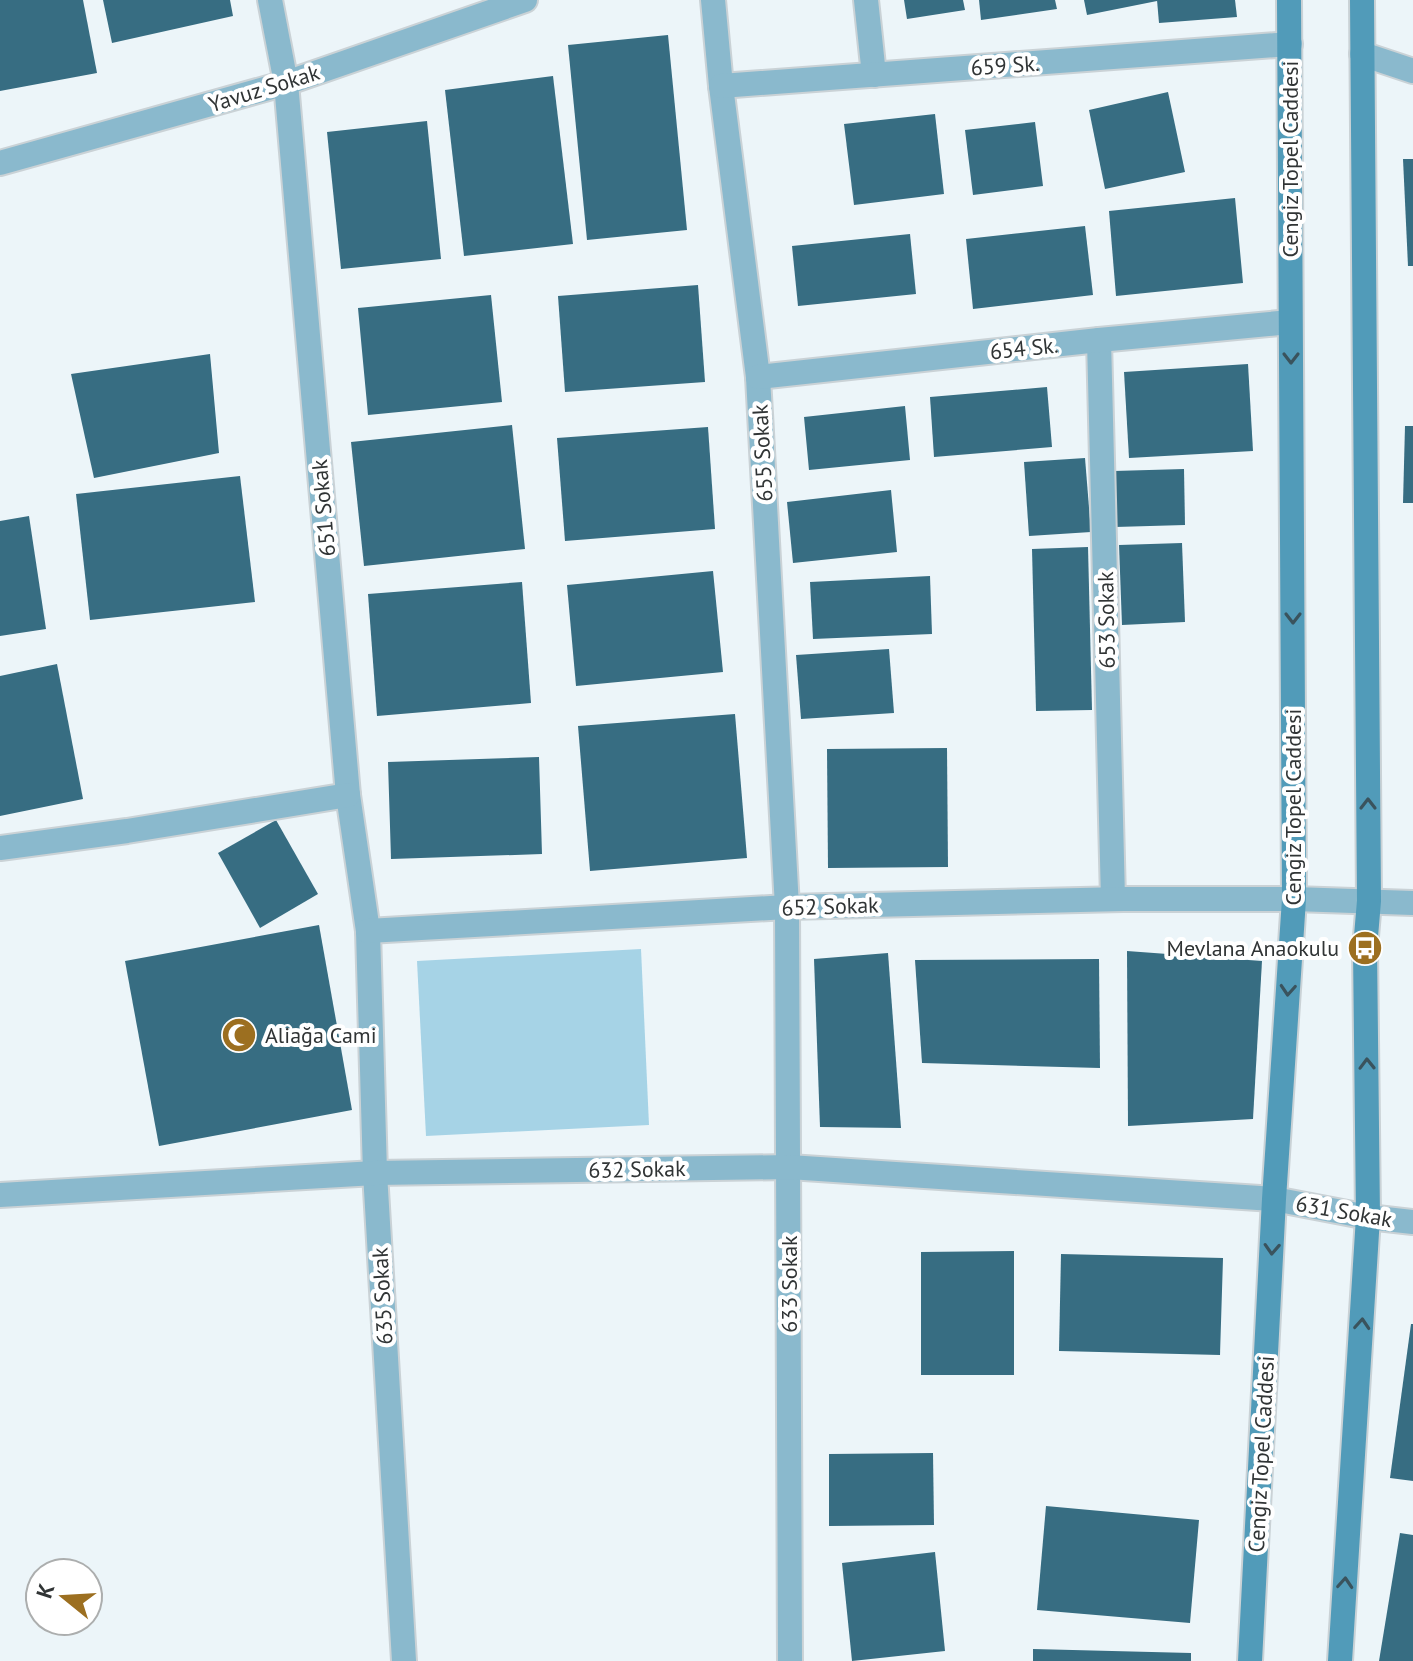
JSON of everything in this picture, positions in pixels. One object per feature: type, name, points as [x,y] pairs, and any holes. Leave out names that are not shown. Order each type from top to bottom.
[{"type":"street","name":"651 Sokak","points":[[270,0],[286,83],[348,795],[368,931]]},
{"type":"street","name":"Yavuz Sokak","points":[[0,163],[286,83],[525,0]]},
{"type":"street","name":"655 Sokak","points":[[713,0],[758,377],[787,907]]},
{"type":"street","points":[[866,0],[874,75]]},
{"type":"street","name":"Cengiz Topel Caddesi","points":[[1250,1661],[1274,1199],[1294,899],[1289,0]]},
{"type":"street","points":[[1340,1661],[1368,1217],[1365,948],[1369,901],[1362,0]]},
{"type":"street","name":"659 Sk.","points":[[721,86],[1290,44]]},
{"type":"street","points":[[1362,54],[1413,71]]},
{"type":"street","name":"654 Sk.","points":[[758,377],[1290,322]]},
{"type":"street","name":"653 Sokak","points":[[1099,340],[1113,899]]},
{"type":"street","points":[[0,848],[348,795]]},
{"type":"street","name":"652 Sokak","points":[[368,931],[787,907],[1113,899],[1294,899],[1413,903]]},
{"type":"street","name":"633 Sokak","points":[[787,907],[790,1661]]},
{"type":"street","name":"635 Sokak","points":[[368,931],[375,1173],[404,1661]]},
{"type":"street","name":"632 Sokak","points":[[0,1195],[375,1173],[789,1167],[1274,1199]]},
{"type":"street","name":"631 Sokak","points":[[1274,1199],[1368,1217],[1413,1222]]},
{"type":"shaded area","points":[[641,949],[649,1125],[426,1136],[417,961]]},
{"type":"building","points":[[0,0],[83,0],[97,73],[0,91]]},
{"type":"building","points":[[103,0],[230,0],[233,16],[112,43]]},
{"type":"building","points":[[904,0],[963,0],[965,10],[907,19]]},
{"type":"building","points":[[979,0],[1055,0],[1057,9],[981,20]]},
{"type":"building","points":[[1084,0],[1157,0],[1157,1],[1087,15]]},
{"type":"building","points":[[1157,0],[1235,0],[1237,17],[1159,23]]},
{"type":"building","points":[[668,35],[687,230],[587,240],[568,45]]},
{"type":"building","points":[[553,76],[573,244],[464,256],[445,90]]},
{"type":"building","points":[[1168,92],[1185,172],[1105,189],[1089,110]]},
{"type":"building","points":[[935,114],[944,194],[854,205],[844,124]]},
{"type":"building","points":[[427,121],[441,259],[341,269],[327,132]]},
{"type":"building","points":[[1035,122],[1043,186],[973,195],[965,130]]},
{"type":"building","points":[[1403,159],[1413,159],[1413,266],[1408,266]]},
{"type":"building","points":[[1235,198],[1243,283],[1116,296],[1109,211]]},
{"type":"building","points":[[1085,226],[1093,295],[973,309],[966,239]]},
{"type":"building","points":[[910,234],[916,294],[798,306],[792,246]]},
{"type":"building","points":[[698,285],[705,382],[565,392],[558,296]]},
{"type":"building","points":[[491,295],[502,402],[368,415],[358,308]]},
{"type":"building","points":[[210,354],[219,453],[94,478],[71,374]]},
{"type":"building","points":[[1248,364],[1253,451],[1129,458],[1124,372]]},
{"type":"building","points":[[1047,387],[1052,447],[934,457],[930,397]]},
{"type":"building","points":[[905,406],[910,460],[809,470],[804,417]]},
{"type":"building","points":[[512,425],[525,549],[364,566],[351,442]]},
{"type":"building","points":[[1405,426],[1413,426],[1413,503],[1403,503]]},
{"type":"building","points":[[708,427],[715,529],[565,541],[557,438]]},
{"type":"building","points":[[1085,458],[1091,532],[1029,536],[1024,462]]},
{"type":"building","points":[[1184,469],[1185,525],[1115,527],[1114,471]]},
{"type":"building","points":[[240,476],[255,602],[90,620],[76,494]]},
{"type":"building","points":[[891,490],[897,552],[793,563],[787,502]]},
{"type":"building","points":[[29,516],[46,629],[0,636],[0,521]]},
{"type":"building","points":[[1182,543],[1185,622],[1122,625],[1119,545]]},
{"type":"building","points":[[1088,547],[1092,710],[1036,711],[1032,549]]},
{"type":"building","points":[[713,571],[723,672],[576,686],[567,585]]},
{"type":"building","points":[[930,576],[932,634],[813,639],[810,582]]},
{"type":"building","points":[[522,582],[531,703],[377,716],[368,594]]},
{"type":"building","points":[[889,649],[894,713],[801,719],[796,655]]},
{"type":"building","points":[[57,664],[83,799],[0,816],[0,676]]},
{"type":"building","points":[[735,714],[747,858],[590,871],[578,726]]},
{"type":"building","points":[[947,748],[948,867],[828,868],[827,749]]},
{"type":"building","points":[[539,757],[542,854],[391,859],[388,762]]},
{"type":"building","points":[[276,820],[318,894],[260,928],[218,853]]},
{"type":"building","name":"Aliağa Cami","points":[[319,925],[352,1110],[159,1146],[125,961]]},
{"type":"building","points":[[1127,951],[1262,961],[1253,1119],[1128,1126]]},
{"type":"building","points":[[888,953],[901,1128],[820,1127],[814,959]]},
{"type":"building","points":[[1099,959],[1100,1068],[922,1063],[915,960]]},
{"type":"building","points":[[1014,1251],[1014,1375],[921,1375],[921,1252]]},
{"type":"building","points":[[1061,1254],[1223,1258],[1220,1355],[1059,1351]]},
{"type":"building","points":[[1413,1324],[1413,1481],[1390,1478]]},
{"type":"building","points":[[933,1453],[934,1525],[829,1526],[829,1454]]},
{"type":"building","points":[[1046,1506],[1199,1520],[1190,1623],[1037,1610]]},
{"type":"building","points":[[1400,1533],[1413,1535],[1413,1661],[1379,1661]]},
{"type":"building","points":[[935,1552],[945,1651],[852,1661],[842,1563]]},
{"type":"building","points":[[1033,1649],[1191,1653],[1191,1661],[1033,1661]]},
{"type":"place","name":"Mevlana Anaokulu","points":[[1365,948]]},
{"type":"place","name":"Aliağa Cami","points":[[239,1035]]}]
